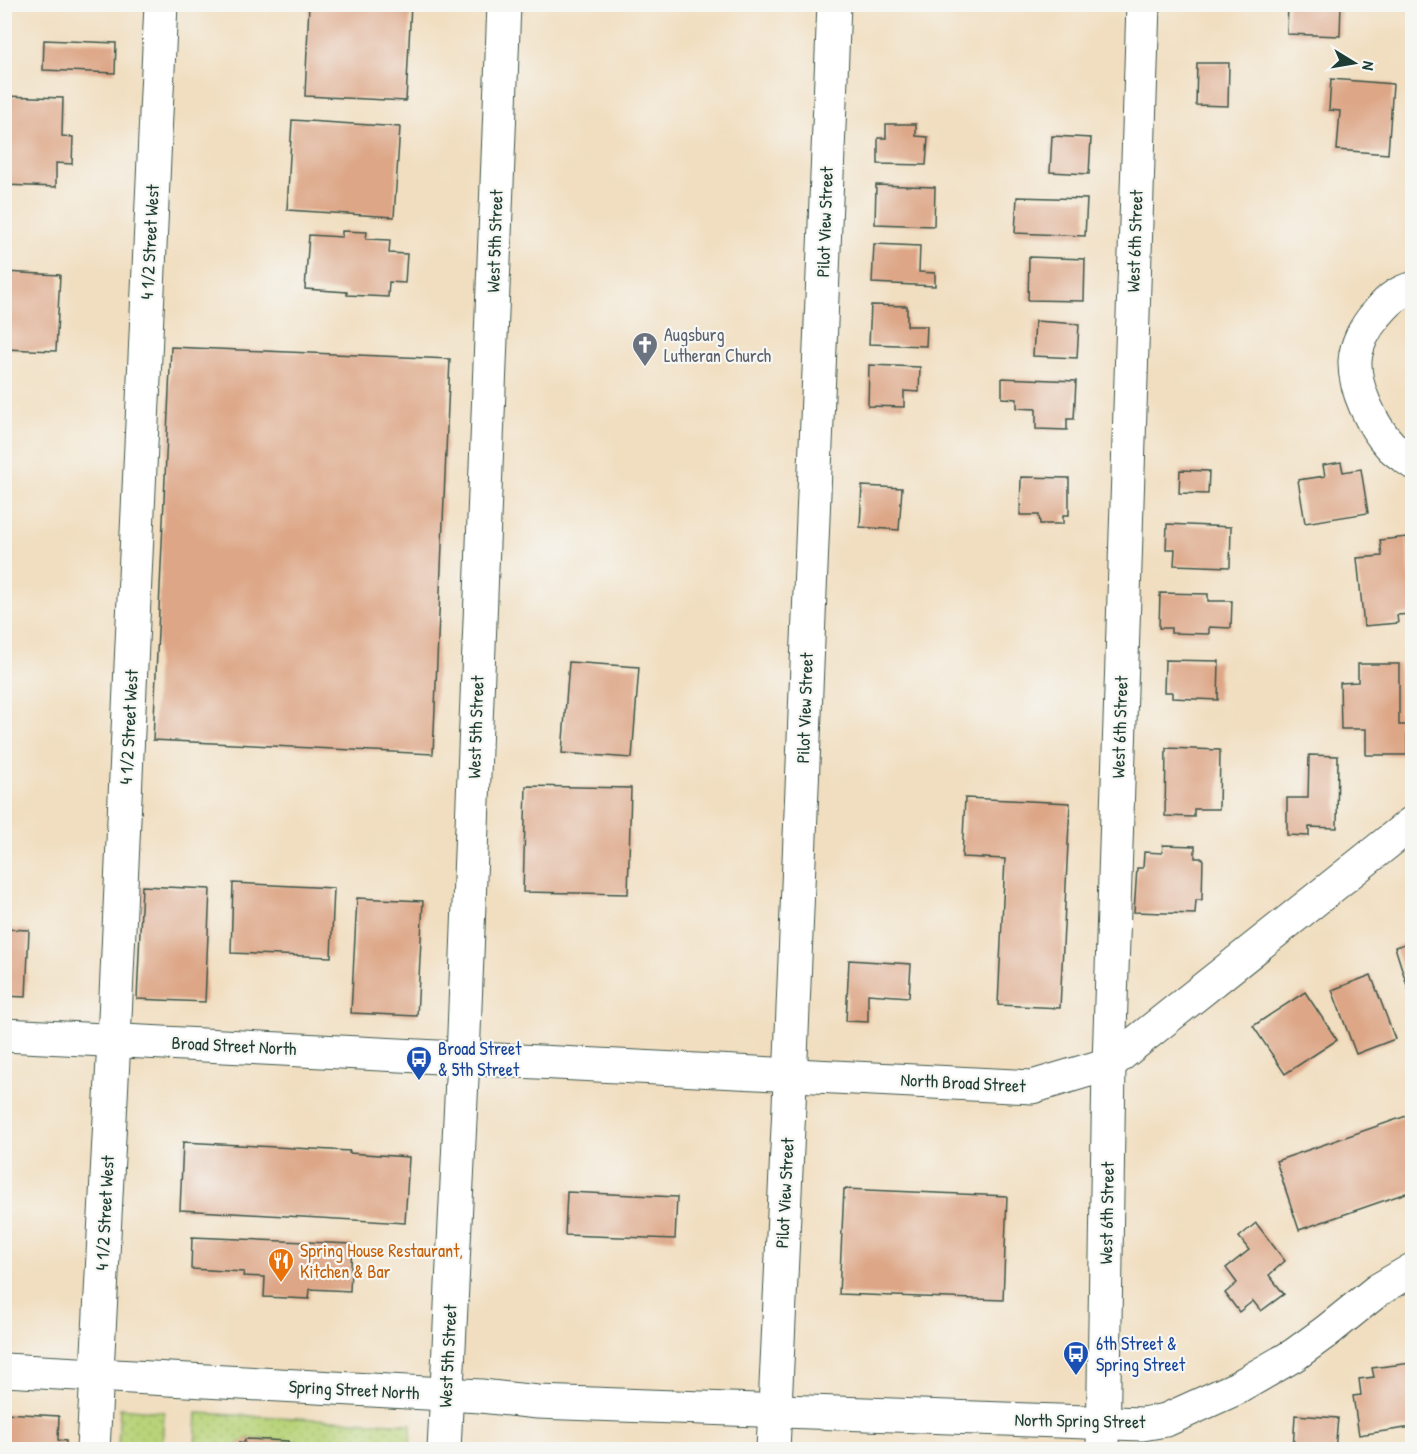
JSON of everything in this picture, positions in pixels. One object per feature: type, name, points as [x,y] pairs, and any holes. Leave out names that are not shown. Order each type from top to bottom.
[{"type":"street","name":"4 1/2 Street West","points":[[93,1449],[161,4]]},
{"type":"street","name":"West 5th Street","points":[[444,1449],[463,1058],[504,4]]},
{"type":"street","name":"Pilot View Street","points":[[773,1449],[834,4]]},
{"type":"street","name":"West 6th Street","points":[[1104,1436],[1109,1064],[1143,4]]},
{"type":"street","points":[[1413,289],[1387,302],[1369,323],[1357,348],[1355,361],[1362,399],[1374,424],[1390,446],[1413,462]]},
{"type":"street","name":"North Broad Street","points":[[463,1058],[1032,1088],[1109,1064],[1413,823]]},
{"type":"street","name":"Broad Street North","points":[[4,1035],[463,1058]]},
{"type":"street","name":"North Spring Street","points":[[775,1411],[1104,1436],[1142,1424],[1166,1420],[1237,1388],[1294,1355],[1327,1332],[1378,1290],[1413,1270]]},
{"type":"street","name":"Spring Street North","points":[[4,1370],[481,1396],[538,1402],[775,1411]]},
{"type":"green space","points":[[120,1408],[164,1412],[162,1449],[118,1449]]},
{"type":"green space","points":[[197,1413],[411,1424],[410,1449],[402,1449],[402,1444],[380,1450],[294,1449],[294,1444],[287,1441],[246,1439],[245,1442],[239,1442],[238,1449],[195,1450]]},
{"type":"building","points":[[309,4],[411,4],[406,101],[305,96]]},
{"type":"building","points":[[1288,4],[1341,4],[1340,36],[1287,34]]},
{"type":"building","points":[[44,40],[116,43],[115,73],[43,70]]},
{"type":"building","points":[[1197,63],[1229,63],[1228,106],[1196,105]]},
{"type":"building","points":[[1331,79],[1393,84],[1388,154],[1337,150],[1340,111],[1329,110]]},
{"type":"building","points":[[4,96],[63,98],[62,136],[73,137],[72,164],[56,163],[56,187],[4,185]]},
{"type":"building","points":[[292,120],[400,127],[394,217],[287,210]]},
{"type":"building","points":[[886,124],[916,124],[916,136],[928,137],[926,165],[878,164],[878,138],[886,138]]},
{"type":"building","points":[[1052,136],[1091,138],[1089,174],[1050,172]]},
{"type":"building","points":[[876,185],[935,187],[934,226],[875,224]]},
{"type":"building","points":[[1017,197],[1087,199],[1085,236],[1015,233]]},
{"type":"building","points":[[342,231],[367,232],[366,239],[390,240],[389,253],[407,254],[405,283],[389,282],[388,297],[347,295],[347,292],[305,289],[309,235],[342,237]]},
{"type":"building","points":[[874,244],[920,246],[919,272],[935,273],[935,286],[872,283]]},
{"type":"building","points":[[1029,257],[1085,259],[1084,301],[1028,300]]},
{"type":"building","points":[[4,272],[60,275],[56,351],[4,349]]},
{"type":"building","points":[[871,305],[907,306],[907,326],[927,326],[926,346],[869,344]]},
{"type":"building","points":[[1035,321],[1079,324],[1077,358],[1033,356]]},
{"type":"building","points":[[171,347],[450,359],[433,754],[153,740]]},
{"type":"building","points":[[869,365],[920,367],[919,392],[904,391],[904,407],[868,406]]},
{"type":"building","points":[[1002,378],[1076,381],[1074,419],[1067,419],[1067,430],[1036,429],[1036,409],[1017,408],[1017,399],[1002,398]]},
{"type":"building","points":[[1341,462],[1343,472],[1361,469],[1368,513],[1305,523],[1298,480],[1325,476],[1323,465]]},
{"type":"building","points":[[1180,470],[1209,471],[1208,494],[1179,493]]},
{"type":"building","points":[[1021,477],[1069,478],[1069,515],[1063,515],[1063,524],[1040,524],[1039,515],[1020,515]]},
{"type":"building","points":[[862,486],[902,488],[899,530],[860,527]]},
{"type":"building","points":[[1167,524],[1231,527],[1230,567],[1174,565],[1175,549],[1166,549]]},
{"type":"building","points":[[1407,537],[1412,614],[1397,615],[1398,623],[1364,626],[1357,558],[1382,556],[1380,540]]},
{"type":"building","points":[[1160,593],[1208,594],[1208,601],[1232,601],[1231,628],[1209,627],[1209,634],[1171,633],[1171,628],[1159,628]]},
{"type":"building","points":[[1165,660],[1219,661],[1218,700],[1172,698],[1172,692],[1164,692]]},
{"type":"building","points":[[569,662],[639,667],[632,758],[562,753]]},
{"type":"building","points":[[1358,664],[1399,664],[1399,725],[1407,725],[1407,755],[1366,755],[1366,729],[1341,729],[1340,683],[1358,682]]},
{"type":"building","points":[[1166,748],[1220,750],[1219,809],[1194,809],[1194,817],[1165,816]]},
{"type":"building","points":[[1309,755],[1338,756],[1337,828],[1309,827],[1309,836],[1287,835],[1287,798],[1308,798]]},
{"type":"building","points":[[526,786],[631,788],[628,894],[523,892]]},
{"type":"building","points":[[965,798],[1070,803],[1060,1008],[998,1005],[1005,859],[962,857]]},
{"type":"building","points":[[1163,845],[1195,846],[1195,858],[1203,858],[1202,900],[1196,900],[1195,914],[1134,912],[1137,868],[1143,868],[1144,852],[1162,853]]},
{"type":"building","points":[[233,883],[334,888],[331,957],[231,953]]},
{"type":"building","points":[[142,886],[210,889],[205,1002],[137,999]]},
{"type":"building","points":[[357,898],[423,901],[417,1016],[351,1013]]},
{"type":"building","points":[[4,929],[29,930],[26,997],[4,996]]},
{"type":"building","points":[[1412,942],[1412,1001],[1395,947]]},
{"type":"building","points":[[849,960],[911,964],[909,997],[868,994],[868,1022],[846,1021]]},
{"type":"building","points":[[1371,975],[1395,1039],[1356,1054],[1332,990]]},
{"type":"building","points":[[1305,992],[1337,1040],[1285,1074],[1253,1026]]},
{"type":"building","points":[[1412,1114],[1412,1191],[1299,1230],[1276,1161]]},
{"type":"building","points":[[183,1142],[350,1151],[349,1153],[409,1157],[405,1223],[180,1210]]},
{"type":"building","points":[[844,1189],[1007,1196],[1003,1300],[839,1294]]},
{"type":"building","points":[[567,1192],[677,1197],[675,1239],[565,1235]]},
{"type":"building","points":[[1256,1223],[1285,1261],[1269,1275],[1284,1294],[1261,1311],[1253,1301],[1239,1312],[1225,1293],[1237,1283],[1226,1268],[1249,1250],[1239,1237]]},
{"type":"building","points":[[192,1237],[352,1244],[350,1291],[310,1289],[309,1299],[264,1297],[265,1277],[243,1276],[244,1272],[191,1269]]},
{"type":"building","points":[[1411,1363],[1412,1427],[1359,1435],[1353,1396],[1361,1395],[1359,1379],[1374,1377],[1372,1368]]},
{"type":"building","points":[[4,1413],[59,1416],[58,1440],[66,1441],[66,1450],[4,1450]]},
{"type":"building","points":[[1295,1415],[1338,1418],[1335,1450],[1293,1450]]},
{"type":"building","points":[[245,1439],[288,1441],[294,1444],[294,1450],[238,1450],[239,1442],[245,1442]]},
{"type":"place","name":"Augsburg Lutheran Church","points":[[645,368]]},
{"type":"place","name":"Broad Street & 5th Street","points":[[419,1082]]},
{"type":"place","name":"Spring House Restaurant, Kitchen & Bar","points":[[281,1284]]},
{"type":"place","name":"6th Street & Spring Street","points":[[1076,1377]]}]
